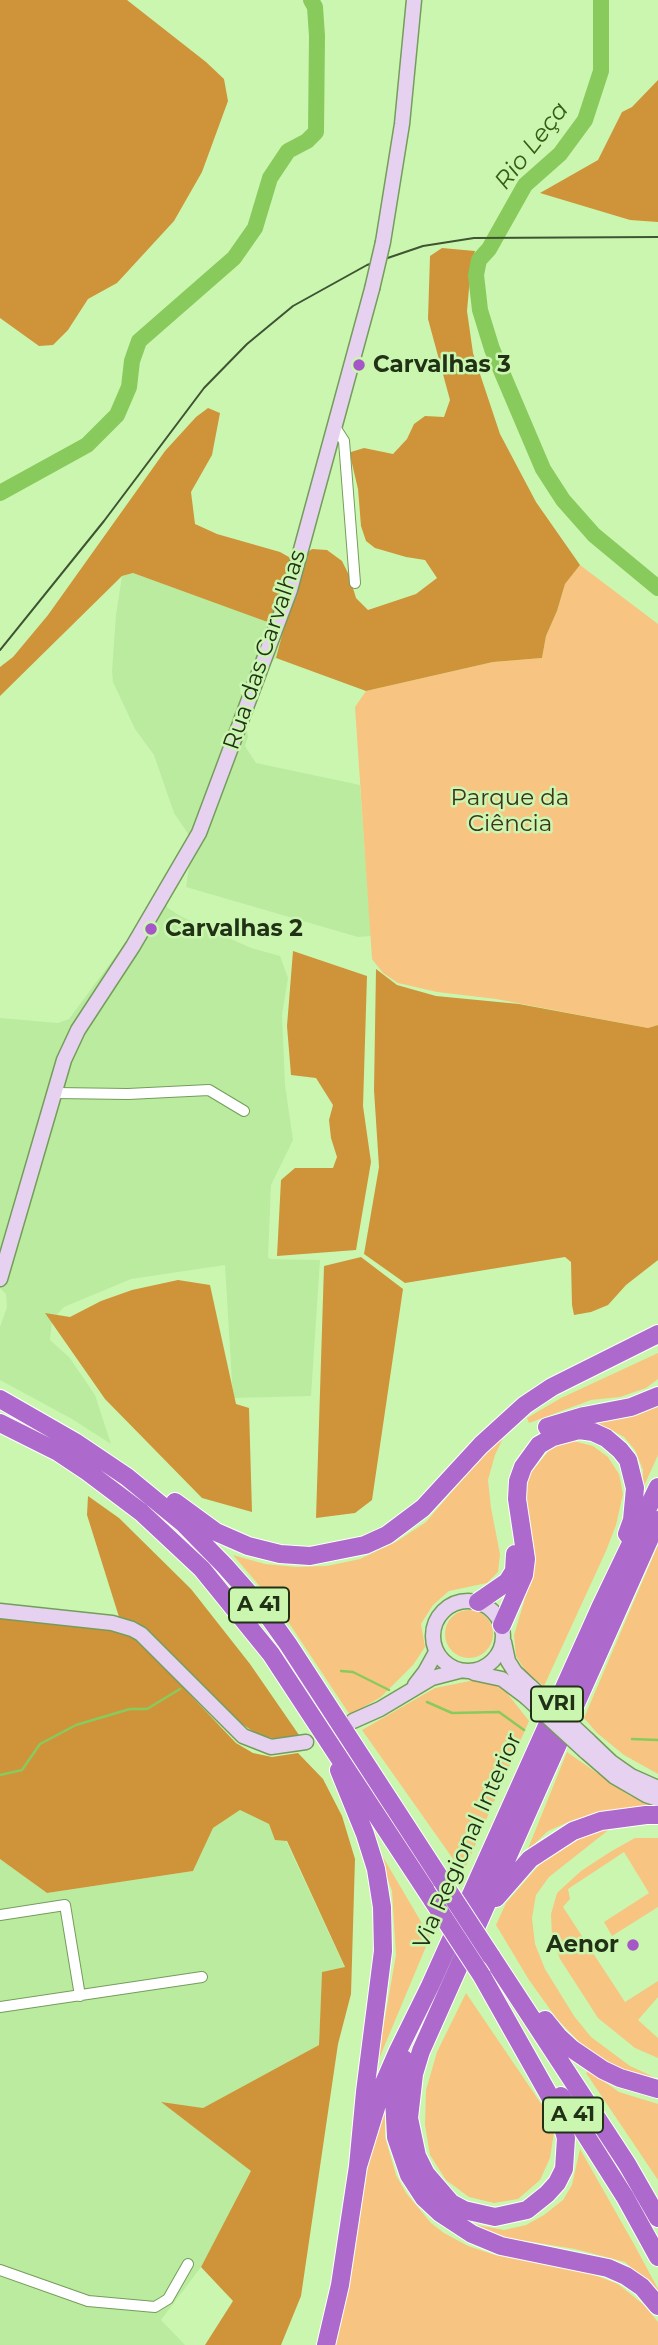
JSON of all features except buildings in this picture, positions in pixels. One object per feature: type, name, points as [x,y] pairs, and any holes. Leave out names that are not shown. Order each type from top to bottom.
[{"type":"highway","points":[[141,1489],[159,1489],[216,1532],[248,1546],[280,1554],[310,1556],[365,1545],[387,1535],[423,1508],[501,1425],[525,1405],[552,1387],[658,1334]]},
{"type":"highway","points":[[478,1602],[498,1591],[508,1582],[514,1571],[515,1542],[508,1482],[513,1463],[522,1446],[533,1434],[562,1421],[631,1407],[658,1396]]},
{"type":"highway","name":"A 41","points":[[0,1399],[75,1442],[141,1489],[183,1523],[262,1609],[330,1706],[442,1881],[658,2257]]},
{"type":"highway","name":"A 41","points":[[0,1423],[58,1452],[132,1504],[184,1550],[251,1626],[329,1740],[433,1901],[490,1966],[627,2164],[658,2218]]},
{"type":"highway","points":[[503,1633],[524,1575],[526,1559],[517,1499],[521,1474],[531,1452],[538,1445],[565,1432],[593,1432],[606,1438],[628,1460],[633,1473],[635,1488],[632,1520],[600,1608]]},
{"type":"highway","name":"Via Regional Interior","points":[[430,1986],[600,1608],[658,1487]]},
{"type":"highway","points":[[490,1966],[558,2111],[566,2138],[564,2169],[557,2183],[527,2210],[495,2217],[464,2210],[438,2190],[417,2156],[409,2118],[414,2074],[421,2051],[658,1520]]},
{"type":"highway","points":[[326,2345],[359,2166],[365,2092],[382,1964],[382,1907],[376,1869],[329,1740]]},
{"type":"highway","points":[[483,1915],[530,1859],[556,1841],[601,1821],[658,1815]]},
{"type":"highway","points":[[490,1966],[529,1997],[558,2036],[572,2049],[620,2078],[658,2089]]},
{"type":"highway","points":[[359,2166],[383,2085],[430,1986]]},
{"type":"highway","points":[[430,1986],[394,2098],[394,2117],[401,2156],[409,2175],[424,2198],[454,2224],[501,2246],[608,2268],[626,2276],[642,2287],[658,2306]]},
{"type":"street","name":"Rua das Carvalhas","points":[[0,1279],[64,1060],[78,1030],[133,946],[199,833],[290,590],[383,242],[402,124],[414,0]]},
{"type":"street","points":[[334,428],[344,441],[355,583]]},
{"type":"street","points":[[55,1093],[128,1094],[209,1090],[244,1111]]},
{"type":"street","points":[[529,1692],[489,1674],[464,1672],[450,1667],[436,1652],[433,1640],[438,1618],[445,1609],[467,1601],[489,1607],[497,1615],[508,1661],[529,1692],[622,1782],[658,1799]]},
{"type":"street","points":[[0,1611],[112,1623],[132,1629],[141,1634],[243,1735],[271,1747],[306,1742]]},
{"type":"street","points":[[353,1721],[380,1709],[432,1678],[488,1666],[501,1651],[503,1633]]},
{"type":"street","points":[[409,1692],[436,1652]]},
{"type":"street","points":[[587,1746],[631,1776],[658,1788]]},
{"type":"street","points":[[0,1915],[65,1905],[80,1996]]},
{"type":"street","points":[[0,2007],[202,1976]]},
{"type":"street","points":[[0,2270],[88,2301],[155,2307],[168,2299],[188,2264]]},
{"type":"shaded area","points":[[0,0],[127,0],[224,79],[228,101],[202,172],[174,221],[117,283],[88,299],[68,330],[53,345],[39,346],[0,318]]},
{"type":"shaded area","points":[[658,80],[658,222],[630,220],[540,193],[598,160],[622,112],[632,107]]},
{"type":"shaded area","points":[[442,248],[475,251],[467,311],[473,353],[500,434],[536,502],[580,565],[565,584],[546,636],[542,658],[493,662],[366,691],[276,658],[284,628],[133,573],[122,576],[0,696],[0,667],[13,657],[48,615],[165,451],[196,417],[208,408],[220,413],[212,455],[191,492],[195,524],[217,534],[280,552],[296,561],[312,549],[327,550],[342,561],[356,598],[368,610],[416,594],[437,578],[425,560],[375,548],[366,541],[361,526],[358,489],[350,455],[351,452],[364,448],[393,454],[407,439],[414,424],[425,416],[444,417],[450,400],[428,319],[430,256]]},
{"type":"shaded area","points":[[133,573],[285,628],[276,658],[240,689],[248,737],[245,746],[256,763],[360,785],[371,936],[358,937],[186,887],[193,841],[174,813],[154,755],[135,729],[113,682],[116,615],[122,576]]},
{"type":"shaded area","points":[[163,900],[168,908],[180,916],[251,948],[280,956],[288,978],[282,1015],[285,1085],[293,1140],[271,1185],[268,1257],[320,1260],[311,1396],[233,1398],[225,1265],[131,1279],[64,1307],[52,1320],[50,1340],[69,1357],[95,1395],[111,1444],[72,1419],[0,1380],[0,1327],[7,1307],[6,1294],[0,1288],[0,1018],[58,1023],[69,1019],[154,904]]},
{"type":"shaded area","points":[[293,951],[367,976],[363,1106],[371,1162],[356,1250],[277,1256],[281,1180],[295,1168],[333,1168],[337,1157],[329,1120],[333,1105],[316,1078],[291,1075],[287,1026]]},
{"type":"shaded area","points":[[376,969],[397,985],[436,996],[519,1004],[648,1028],[658,1025],[658,1260],[626,1285],[608,1305],[574,1315],[571,1262],[565,1257],[405,1283],[364,1254],[379,1167],[374,1090]]},
{"type":"shaded area","points":[[361,1257],[403,1289],[372,1500],[355,1513],[316,1518],[324,1266]]},
{"type":"shaded area","points":[[178,1280],[210,1285],[236,1404],[249,1408],[252,1512],[202,1498],[105,1399],[45,1313],[70,1317],[101,1301],[132,1290]]},
{"type":"shaded area","points":[[88,1496],[119,1518],[191,1589],[250,1664],[299,1735],[279,1740],[257,1734],[239,1722],[137,1622],[119,1617],[87,1515]]},
{"type":"shaded area","points":[[0,1618],[118,1631],[138,1640],[236,1743],[253,1753],[272,1757],[298,1753],[323,1779],[342,1816],[355,1859],[351,1994],[338,2044],[301,2296],[281,2345],[205,2345],[233,2301],[201,2267],[251,2171],[161,2102],[203,2108],[319,2045],[322,1972],[345,1967],[287,1841],[275,1840],[269,1824],[240,1810],[213,1828],[193,1871],[47,1893],[0,1859]]},
{"type":"shaded area","points":[[240,1810],[269,1824],[286,1841],[345,1968],[322,1973],[319,2045],[203,2108],[162,2103],[252,2171],[201,2267],[161,2320],[185,2345],[0,2345],[0,1859],[47,1893],[193,1871],[213,1828]]},
{"type":"green space","name":"Parque da Ciência","points":[[580,565],[658,624],[658,1025],[648,1028],[398,983],[383,973],[372,959],[355,707],[366,691],[493,662],[542,658],[546,636],[565,584]]},
{"type":"green space","points":[[658,1353],[658,1379],[646,1388],[620,1397],[591,1400],[529,1423],[527,1418],[561,1398]]},
{"type":"green space","points":[[658,1407],[658,1455],[644,1486],[643,1470],[635,1450],[624,1437],[608,1428],[590,1424]]},
{"type":"green space","points":[[504,1436],[488,1480],[500,1554],[498,1572],[487,1583],[449,1591],[433,1605],[421,1624],[425,1647],[413,1665],[381,1697],[350,1715],[281,1611],[233,1555],[265,1564],[296,1567],[327,1566],[360,1559],[396,1542],[426,1522],[479,1460]]},
{"type":"green space","points":[[573,1441],[593,1446],[608,1457],[619,1474],[623,1494],[616,1525],[606,1551],[544,1686],[526,1672],[516,1656],[514,1635],[535,1565],[526,1498],[528,1476],[552,1447]]},
{"type":"green space","points":[[658,1545],[658,1774],[624,1755],[597,1733],[584,1718]]},
{"type":"green space","points":[[469,1610],[478,1611],[486,1617],[492,1625],[492,1643],[486,1651],[478,1657],[469,1658],[460,1657],[452,1651],[446,1643],[445,1634],[446,1625],[452,1617],[460,1611]]},
{"type":"green space","points":[[475,1680],[495,1685],[507,1693],[529,1721],[463,1873],[362,1730],[435,1688]]},
{"type":"green space","points":[[567,1752],[630,1796],[658,1808],[624,1809],[573,1820],[548,1831],[527,1851]]},
{"type":"green space","points":[[611,1828],[549,1877],[536,1895],[532,1918],[535,1944],[545,1969],[574,2016],[591,2037],[630,2066],[658,2079],[620,2069],[588,2051],[557,2019],[529,1980],[496,1925],[506,1903],[540,1864],[584,1836]]},
{"type":"green space","points":[[635,1838],[658,1838],[658,1907],[612,1936],[604,1922],[649,1893],[624,1852],[568,1889],[570,1899],[563,1907],[625,2002],[658,1981],[658,1997],[638,2020],[658,2038],[658,2058],[635,2048],[598,2018],[560,1959],[552,1939],[551,1914],[557,1893],[581,1871]]},
{"type":"green space","points":[[380,1852],[430,1937],[376,2066],[373,2065],[383,2029],[396,1955],[392,1891],[378,1853]]},
{"type":"green space","points":[[466,1993],[542,2105],[554,2132],[550,2158],[540,2180],[518,2199],[494,2203],[469,2197],[446,2180],[430,2155],[425,2125],[426,2090],[437,2052]]},
{"type":"green space","points":[[589,2071],[619,2092],[658,2104],[658,2180],[586,2073]]},
{"type":"green space","points":[[385,2100],[385,2137],[396,2175],[406,2193],[431,2223],[468,2246],[495,2255],[584,2271],[618,2284],[644,2305],[658,2322],[658,2345],[334,2345],[349,2281],[372,2141]]},
{"type":"green space","points":[[580,2149],[658,2289],[658,2298],[625,2262],[575,2249],[496,2236],[476,2228],[477,2225],[504,2230],[526,2225],[544,2215],[563,2200],[572,2185]]},
{"type":"waterway","name":"Rio Leça","points":[[0,493],[87,445],[117,415],[129,387],[132,361],[139,341],[234,258],[255,228],[270,178],[288,151],[307,141],[316,132],[317,36],[315,7],[311,0]]},
{"type":"waterway","name":"Rio Leça","points":[[601,0],[601,71],[585,120],[560,154],[525,185],[489,249],[479,260],[476,275],[480,310],[492,349],[543,469],[563,500],[594,535],[658,588]]},
{"type":"waterway","points":[[341,1671],[353,1672],[389,1690]]},
{"type":"waterway","points":[[0,1775],[22,1770],[40,1744],[76,1725],[130,1709],[147,1709],[180,1689]]},
{"type":"waterway","points":[[427,1702],[452,1713],[499,1712],[524,1730]]},
{"type":"waterway","points":[[632,1739],[658,1740]]},
{"type":"tram line","points":[[0,650],[104,521],[204,388],[247,344],[293,306],[367,265],[423,246],[474,238],[658,237]]},
{"type":"place","name":"Carvalhas 3","points":[[359,365]]},
{"type":"place","name":"Carvalhas 2","points":[[151,929]]},
{"type":"place","name":"Aenor","points":[[633,1945]]}]
